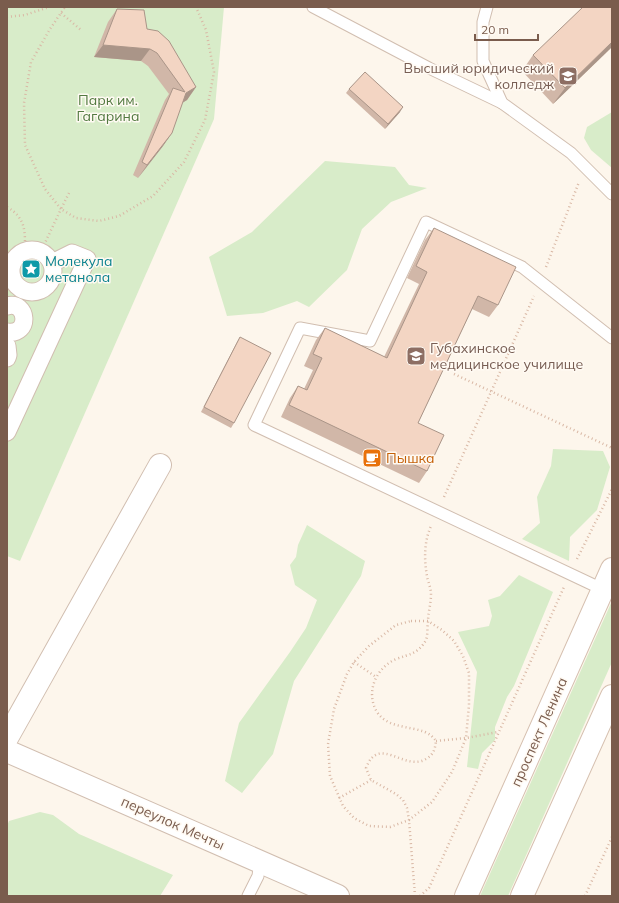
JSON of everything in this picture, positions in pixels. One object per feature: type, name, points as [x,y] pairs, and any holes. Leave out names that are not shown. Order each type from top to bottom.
[{"type":"street","points":[[7,432],[87,259],[72,253],[18,255],[13,262],[11,270],[12,278],[17,285],[24,290],[32,292],[40,291],[52,280],[54,271],[39,255]]},
{"type":"street","points":[[7,332],[17,331],[22,327],[24,315],[21,310],[12,306],[24,290]]},
{"type":"street","points":[[7,346],[7,358]]},
{"type":"street","points":[[7,738],[160,465]]},
{"type":"street","name":"проспект Ленина","points":[[466,896],[612,569]]},
{"type":"street","points":[[522,896],[612,696]]},
{"type":"street","name":"переулок Мечты","points":[[7,751],[338,896]]},
{"type":"lane","points":[[313,7],[429,68],[502,103],[571,153],[612,194]]},
{"type":"lane","points":[[487,7],[484,22],[483,61],[502,103]]},
{"type":"lane","points":[[602,589],[254,425],[300,328],[370,341],[426,222],[522,267],[612,338]]},
{"type":"lane","points":[[248,896],[258,876],[260,861]]},
{"type":"path","points":[[7,17],[25,15],[49,7]]},
{"type":"path","points":[[65,7],[31,62],[24,103],[25,145],[45,189],[61,209],[76,218],[99,222],[119,216],[153,196],[184,162],[206,120],[214,72],[206,30],[196,7]]},
{"type":"path","points":[[61,13],[81,30]]},
{"type":"path","points":[[415,896],[407,808],[396,794],[371,780],[366,768],[369,760],[375,755],[382,753],[415,763],[424,760],[432,755],[435,749],[436,741],[431,735],[424,731],[406,728],[391,722],[378,713],[373,702],[372,690],[376,677],[387,666],[396,660],[413,654],[422,646],[427,638],[431,593],[424,557],[427,536],[541,282],[585,167]]},
{"type":"path","points":[[39,255],[69,193]]},
{"type":"path","points":[[7,207],[20,218],[39,255]]},
{"type":"path","points":[[454,374],[612,448]]},
{"type":"path","points":[[420,896],[428,888],[570,574],[612,489]]},
{"type":"path","points":[[411,621],[428,621],[442,630],[454,641],[463,656],[469,673],[470,705],[466,738],[452,772],[432,802],[409,820],[390,827],[369,826],[354,818],[343,806],[330,776],[328,744],[334,709],[347,674],[354,662],[369,646],[396,625],[411,621]]},
{"type":"path","points":[[354,662],[376,677]]},
{"type":"path","points":[[436,741],[466,738],[499,732]]},
{"type":"path","points":[[340,798],[371,780]]},
{"type":"path","points":[[585,896],[612,837]]},
{"type":"green space","name":"Парк им. Гагарина","points":[[7,7],[224,7],[214,119],[20,561],[7,556]]},
{"type":"green space","points":[[612,112],[612,168],[591,150],[584,138],[587,127]]},
{"type":"green space","points":[[325,161],[395,167],[409,185],[427,188],[391,202],[362,229],[347,270],[309,307],[297,301],[263,313],[227,316],[209,257],[252,232]]},
{"type":"green space","points":[[553,449],[603,451],[610,467],[597,510],[570,537],[569,561],[522,539],[540,523],[537,497],[551,466]]},
{"type":"green space","points":[[307,525],[365,561],[361,576],[294,681],[273,754],[242,793],[225,781],[239,723],[306,628],[317,600],[295,585],[290,565],[296,557],[298,545]]},
{"type":"green space","points":[[519,575],[553,592],[514,686],[507,697],[495,727],[495,740],[482,753],[478,769],[467,767],[477,672],[458,632],[489,626],[492,616],[488,600],[500,596]]},
{"type":"green space","points":[[612,601],[612,662],[508,896],[480,896]]},
{"type":"green space","points":[[40,812],[53,815],[79,834],[173,875],[160,896],[7,896],[7,826],[9,821]]},
{"type":"building","points":[[583,7],[612,7],[612,42],[565,88],[533,55]]},
{"type":"building","points":[[117,9],[144,10],[147,29],[158,31],[169,41],[196,87],[186,93],[172,133],[147,165],[142,162],[173,88],[185,92],[157,53],[150,49],[103,45]]},
{"type":"building","points":[[365,72],[403,107],[388,124],[349,89]]},
{"type":"building","points":[[434,228],[516,267],[498,305],[478,296],[418,423],[444,435],[427,471],[289,405],[298,386],[307,390],[322,358],[313,354],[325,328],[387,358],[427,272],[416,266]]},
{"type":"building","points":[[240,337],[271,353],[234,423],[204,407]]},
{"type":"place","name":"Высший юридический колледж","points":[[568,76]]},
{"type":"place","name":"Молекула метанола","points":[[31,269]]},
{"type":"place","name":"Губахинское медицинское училище","points":[[416,356]]},
{"type":"place","name":"Пышка","points":[[372,458]]}]
